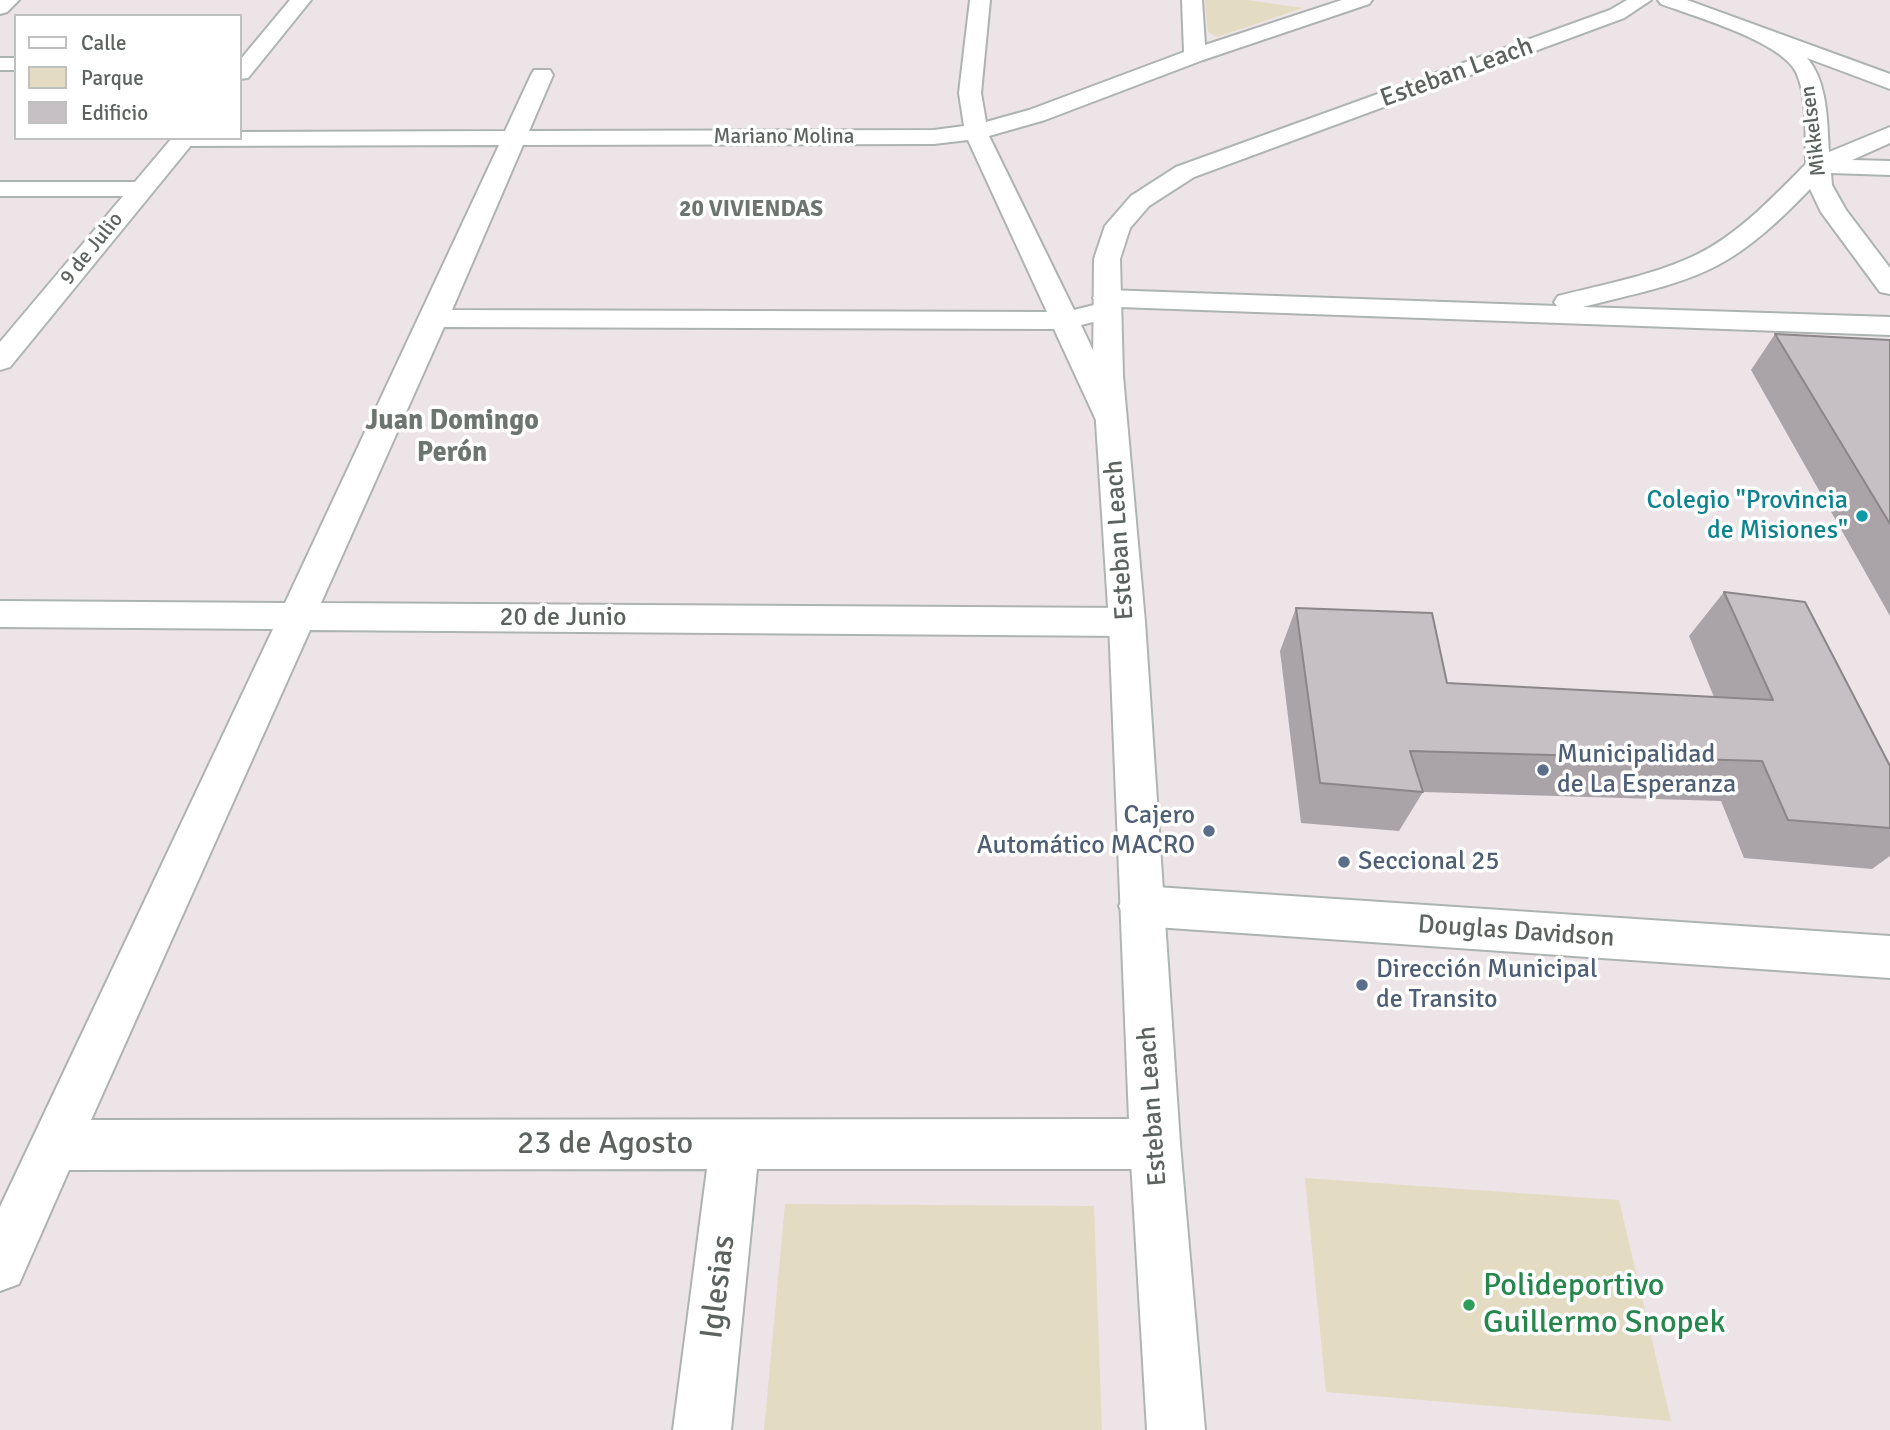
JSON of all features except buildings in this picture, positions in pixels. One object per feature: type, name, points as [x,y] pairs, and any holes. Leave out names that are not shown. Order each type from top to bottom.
[{"type":"street","points":[[0,8],[9,0]]},
{"type":"street","points":[[242,67],[301,0]]},
{"type":"street","points":[[980,0],[970,93],[976,132],[1111,420]]},
{"type":"street","points":[[1192,0],[1195,55]]},
{"type":"street","points":[[1300,2],[1361,0]]},
{"type":"street","name":"Mariano Molina","points":[[242,139],[934,136],[976,132],[1037,115],[1195,55],[1361,0]]},
{"type":"street","name":"Esteban Leach","points":[[1176,1430],[1155,1144],[1127,622],[1111,420],[1107,259],[1118,226],[1140,201],[1185,172],[1618,14],[1641,0]]},
{"type":"street","name":"Mikkelsen","points":[[1668,0],[1766,36],[1793,55],[1806,70],[1814,105],[1820,186],[1834,212],[1890,286]]},
{"type":"street","points":[[1766,36],[1890,82]]},
{"type":"street","points":[[0,1265],[542,75]]},
{"type":"street","points":[[1525,313],[1662,278],[1709,259],[1783,202],[1818,166],[1890,134]]},
{"type":"street","name":"9 de Julio","points":[[0,361],[183,140]]},
{"type":"street","points":[[1818,166],[1890,168]]},
{"type":"street","points":[[0,190],[141,189]]},
{"type":"street","points":[[434,317],[1065,321],[1107,304],[1525,313],[1890,326]]},
{"type":"street","name":"20 de Junio","points":[[0,614],[1127,622]]},
{"type":"street","name":"Douglas Davidson","points":[[1141,906],[1890,957]]},
{"type":"street","name":"Iglesias","points":[[702,1430],[735,1144]]},
{"type":"street","name":"23 de Agosto","points":[[55,1145],[1155,1144]]},
{"type":"green space","points":[[1205,0],[1247,0],[1303,8],[1217,37],[1208,32]]},
{"type":"green space","points":[[1305,1178],[1619,1200],[1671,1421],[1326,1392]]},
{"type":"green space","points":[[785,1204],[1094,1206],[1102,1430],[764,1430]]},
{"type":"place","name":"Colegio \"Provincia de Misiones\"","points":[[1862,516]]},
{"type":"place","name":"Municipalidad de La Esperanza","points":[[1543,770]]},
{"type":"place","name":"Cajero Automático MACRO","points":[[1209,831]]},
{"type":"place","name":"Seccional 25","points":[[1344,862]]},
{"type":"place","name":"Dirección Municipal de Transito","points":[[1362,985]]},
{"type":"place","name":"Polideportivo Guillermo Snopek","points":[[1469,1305]]},
{"type":"district","name":"20 VIVIENDAS","points":[[751,210]]},
{"type":"district","name":"Juan Domingo Perón","points":[[452,438]]}]
